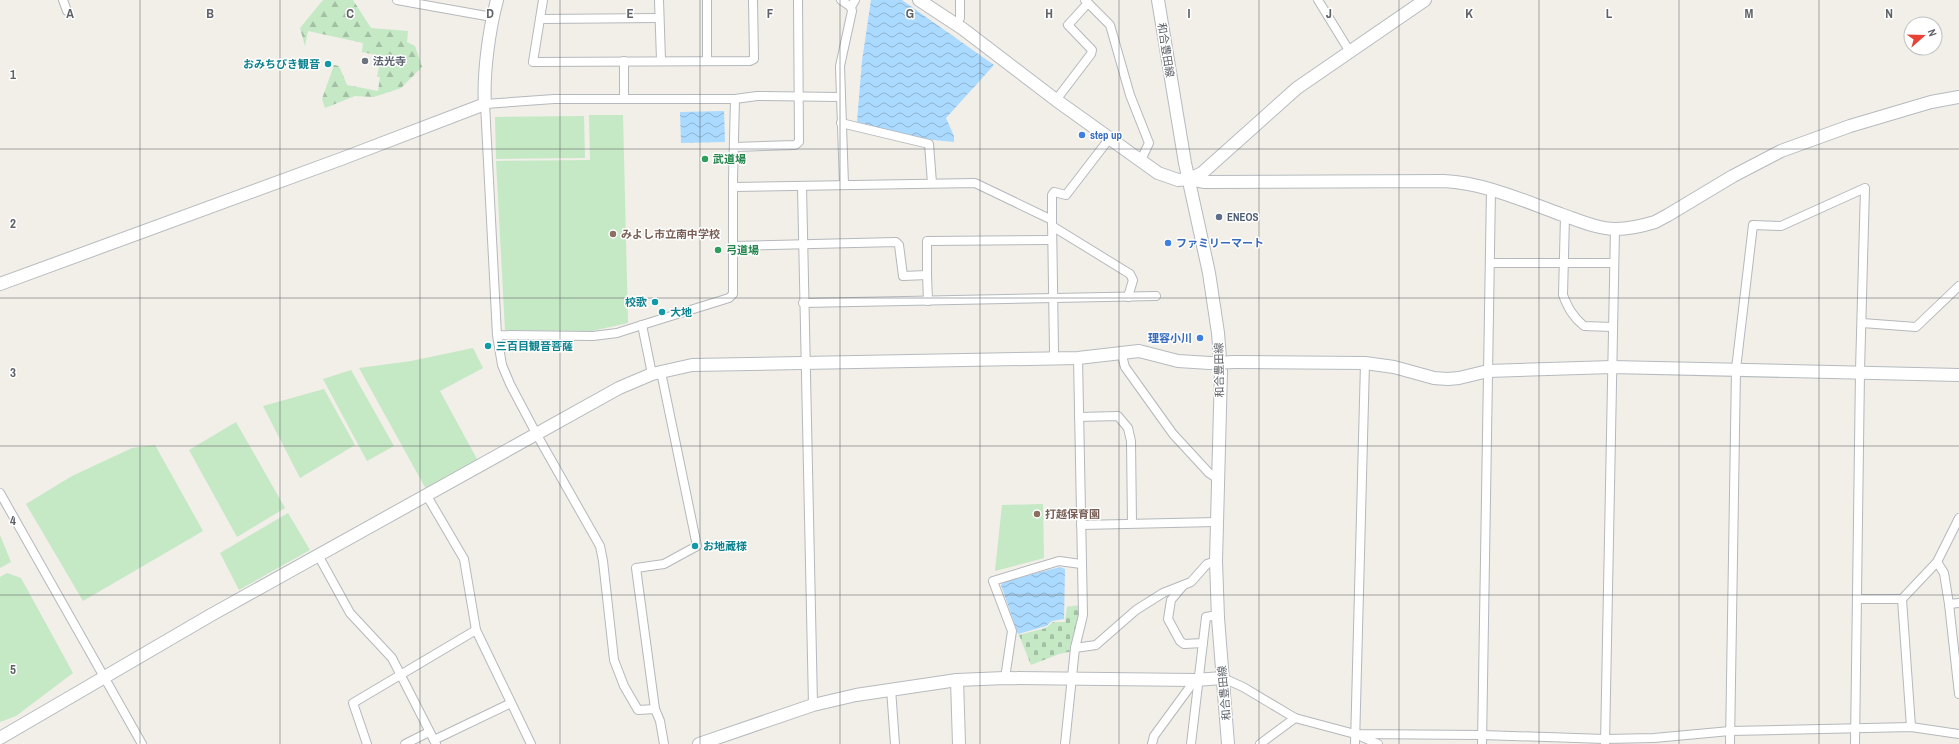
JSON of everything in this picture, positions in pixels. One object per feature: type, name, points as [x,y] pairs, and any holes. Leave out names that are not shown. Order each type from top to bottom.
[{"type":"street","points":[[63,0],[67,12]]},
{"type":"street","points":[[397,0],[492,17]]},
{"type":"street","points":[[497,0],[492,17],[484,91],[497,335],[502,365],[537,435],[600,546],[614,660],[624,686],[638,710],[655,709]]},
{"type":"street","points":[[543,0],[533,62],[661,60],[707,61],[754,59],[753,0]]},
{"type":"street","points":[[659,0],[661,60]]},
{"type":"street","points":[[707,0],[707,61]]},
{"type":"street","points":[[734,147],[798,145],[798,0]]},
{"type":"street","points":[[840,0],[853,3],[840,66],[844,185]]},
{"type":"street","points":[[920,0],[957,25],[1109,139],[1158,173],[1178,180],[1189,179],[1205,182],[1466,182],[1491,189],[1602,228],[1615,229],[1655,222],[1763,160],[1820,135],[1931,102],[1959,97]]},
{"type":"street","points":[[957,25],[960,18],[960,0]]},
{"type":"street","name":"和合豊田線","points":[[1158,0],[1189,179],[1209,273],[1218,333],[1221,371],[1216,561],[1218,615],[1228,744]]},
{"type":"street","points":[[1318,0],[1350,52]]},
{"type":"street","points":[[1189,179],[1202,173],[1297,88],[1421,1]]},
{"type":"street","points":[[1056,100],[1092,50],[1068,25],[1087,2],[1110,25],[1130,95],[1149,143],[1141,160]]},
{"type":"street","points":[[540,19],[659,18]]},
{"type":"street","points":[[624,61],[624,99]]},
{"type":"street","points":[[0,284],[348,157],[485,104],[554,99],[735,99],[757,96],[840,97]]},
{"type":"street","points":[[497,335],[593,336],[642,326],[729,298],[733,294],[735,99]]},
{"type":"street","points":[[841,123],[929,144],[932,183]]},
{"type":"street","points":[[1052,359],[1054,350],[1054,298],[1052,195],[1054,192],[1066,195],[1109,139]]},
{"type":"street","points":[[733,187],[975,183],[1052,223],[1130,274],[1134,280],[1128,297]]},
{"type":"street","points":[[802,186],[803,303],[806,363],[812,705]]},
{"type":"street","points":[[1730,744],[1736,369],[1753,225],[1781,226],[1865,188],[1860,371],[1855,744]]},
{"type":"street","points":[[1482,744],[1491,189]]},
{"type":"street","points":[[1565,216],[1563,295],[1570,312],[1584,326],[1613,327]]},
{"type":"street","points":[[1606,742],[1615,229]]},
{"type":"street","points":[[928,301],[927,241],[1052,240]]},
{"type":"street","points":[[733,246],[896,242],[900,245],[903,276],[927,275]]},
{"type":"street","points":[[1490,263],[1614,263]]},
{"type":"street","points":[[1862,323],[1916,327],[1959,286]]},
{"type":"street","points":[[803,303],[1156,296]]},
{"type":"street","points":[[642,326],[657,373],[697,546],[664,564],[636,568],[655,709],[660,721],[664,744]]},
{"type":"street","points":[[0,738],[318,555],[620,388],[657,373],[692,365],[1052,359],[1078,358],[1139,351],[1178,361],[1210,363],[1365,363],[1394,367],[1434,378],[1448,379],[1488,371],[1612,367],[1860,371],[1959,375]]},
{"type":"street","points":[[1121,352],[1124,367],[1173,434],[1209,473],[1218,479]]},
{"type":"street","points":[[1065,744],[1075,648],[1083,615],[1078,358]]},
{"type":"street","points":[[1355,744],[1365,363]]},
{"type":"street","points":[[1079,417],[1118,416],[1128,428],[1131,441],[1132,523]]},
{"type":"street","points":[[0,493],[142,744]]},
{"type":"street","points":[[427,496],[464,559],[476,630],[531,744]]},
{"type":"street","points":[[1858,599],[1902,599],[1937,562],[1959,518]]},
{"type":"street","points":[[1081,525],[1216,522]]},
{"type":"street","points":[[318,555],[350,613],[392,658],[435,742],[511,703]]},
{"type":"street","points":[[1005,678],[1012,631],[993,581],[1059,561],[1082,564]]},
{"type":"street","points":[[1075,648],[1096,645],[1136,610],[1164,593],[1183,586],[1197,578],[1207,564],[1216,561]]},
{"type":"street","points":[[1937,562],[1944,573],[1959,694]]},
{"type":"street","points":[[1183,586],[1171,600],[1168,619],[1180,641],[1184,644],[1203,643]]},
{"type":"street","points":[[1902,599],[1911,727]]},
{"type":"street","points":[[1949,604],[1959,603]]},
{"type":"street","points":[[1191,744],[1197,680],[1206,617],[1218,615]]},
{"type":"street","points":[[367,744],[353,703],[476,630]]},
{"type":"street","points":[[699,744],[812,705],[891,689],[957,680],[1005,678],[1197,680],[1223,678],[1243,687],[1295,718],[1355,734],[1378,744]]},
{"type":"street","points":[[957,680],[959,744]]},
{"type":"street","points":[[1152,744],[1154,736],[1197,680]]},
{"type":"street","points":[[891,689],[895,744]]},
{"type":"street","points":[[1260,744],[1295,718]]},
{"type":"street","points":[[1355,734],[1482,734],[1606,742],[1730,731],[1856,728],[1911,727],[1959,734]]},
{"type":"street","points":[[405,744],[429,732]]},
{"type":"green space","name":"法光寺","points":[[323,0],[353,0],[371,28],[408,31],[407,42],[415,46],[422,67],[401,88],[374,97],[355,96],[325,108],[322,99],[334,65],[339,66],[347,85],[378,91],[380,77],[377,77],[381,56],[362,52],[363,43],[308,31],[305,46],[300,28]]},
{"type":"green space","points":[[589,115],[623,115],[628,323],[592,331],[505,330],[496,161],[590,160]]},
{"type":"green space","points":[[584,116],[585,158],[496,159],[495,117]]},
{"type":"green space","points":[[473,348],[483,368],[440,391],[478,461],[426,489],[359,368],[411,361]]},
{"type":"green space","points":[[351,370],[394,446],[367,461],[323,379]]},
{"type":"green space","points":[[324,389],[355,445],[300,478],[263,406]]},
{"type":"green space","points":[[236,422],[285,508],[237,537],[189,450]]},
{"type":"green space","points":[[155,445],[203,531],[83,601],[26,504],[72,476],[132,448]]},
{"type":"green space","points":[[1043,504],[1044,558],[995,571],[1002,505]]},
{"type":"green space","points":[[288,513],[310,550],[239,590],[220,553]]},
{"type":"green space","points":[[0,535],[11,562],[0,568]]},
{"type":"green space","points":[[7,573],[21,578],[73,673],[16,716],[0,722],[0,577]]},
{"type":"green space","points":[[1080,605],[1081,615],[1073,651],[1059,654],[1031,665],[1019,635],[1046,628],[1053,622],[1065,622],[1067,607]]},
{"type":"water","points":[[871,0],[902,0],[994,65],[946,118],[954,136],[954,142],[923,139],[857,122],[862,61]]},
{"type":"water","points":[[724,111],[725,142],[681,143],[680,112]]},
{"type":"water","points":[[1060,567],[1065,569],[1064,619],[1052,621],[1046,626],[1018,634],[1001,585],[1005,581]]},
{"type":"place","name":"法光寺","points":[[365,61]]},
{"type":"place","name":"おみちびき観音","points":[[328,64]]},
{"type":"place","name":"step up","points":[[1082,135]]},
{"type":"place","name":"武道場","points":[[705,159]]},
{"type":"place","name":"ENEOS","points":[[1219,217]]},
{"type":"place","name":"みよし市立南中学校","points":[[613,234]]},
{"type":"place","name":"ファミリーマート","points":[[1168,243]]},
{"type":"place","name":"弓道場","points":[[718,250]]},
{"type":"place","name":"校歌","points":[[655,302]]},
{"type":"place","name":"大地","points":[[662,312]]},
{"type":"place","name":"理容小川","points":[[1200,338]]},
{"type":"place","name":"三百目観音菩薩","points":[[488,346]]},
{"type":"place","name":"打越保育園","points":[[1037,514]]},
{"type":"place","name":"お地蔵様","points":[[695,546]]}]
